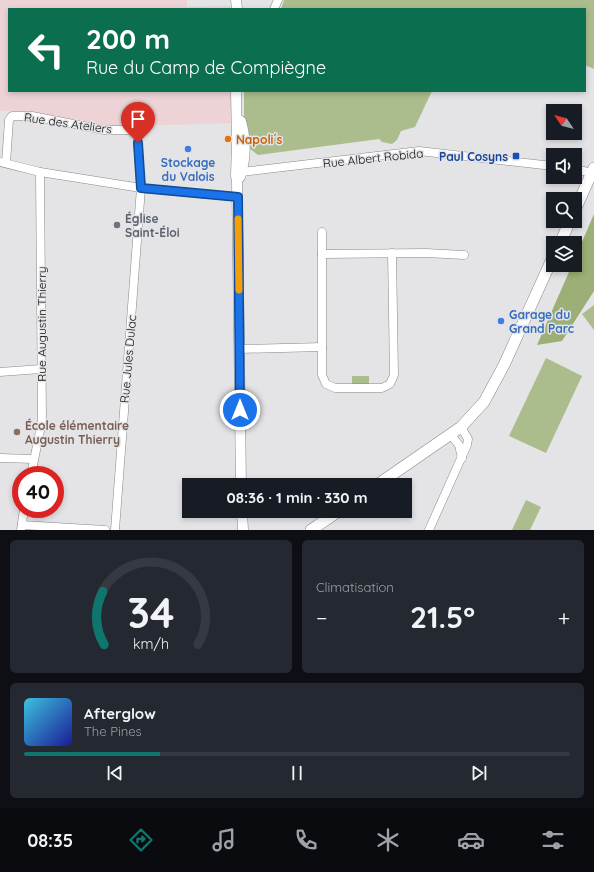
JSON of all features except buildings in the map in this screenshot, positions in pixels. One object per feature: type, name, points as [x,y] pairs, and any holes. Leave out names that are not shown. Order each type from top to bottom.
[{"type":"main road","points":[[582,195],[593,171]]},
{"type":"main road","points":[[387,478],[451,435],[477,410],[490,391],[504,365],[546,272]]},
{"type":"main road","points":[[311,530],[329,518]]},
{"type":"street","points":[[236,92],[238,143],[236,176],[239,176],[241,478]]},
{"type":"street","name":"Rue des Ateliers","points":[[3,163],[9,120],[12,116],[32,116],[104,130],[137,130],[141,188]]},
{"type":"street","name":"Rue Albert Robida","points":[[239,176],[419,151],[546,165]]},
{"type":"street","points":[[3,163],[40,172],[141,188],[238,197]]},
{"type":"street","points":[[582,170],[593,171]]},
{"type":"street","name":"Rue Augustin Thierry","points":[[33,466],[42,421],[40,172]]},
{"type":"street","name":"Rue Jules Dulac","points":[[114,530],[141,188]]},
{"type":"street","points":[[322,232],[322,375],[326,384],[335,388],[382,388],[390,384],[394,375],[392,253]]},
{"type":"street","points":[[322,254],[392,253],[464,255]]},
{"type":"street","points":[[240,349],[322,347]]},
{"type":"street","points":[[0,372],[41,369]]},
{"type":"street","points":[[429,530],[462,458],[468,439],[461,427]]},
{"type":"street","points":[[451,435],[459,445],[462,458]]},
{"type":"street","points":[[0,458],[34,459]]},
{"type":"street","points":[[242,518],[243,530]]},
{"type":"street","points":[[21,527],[105,530]]},
{"type":"shaded area","points":[[0,0],[187,0],[187,7],[231,6],[231,8],[8,8],[8,92],[234,92],[235,123],[103,127],[30,111],[0,111]]},
{"type":"green space","points":[[284,0],[594,0],[594,69],[586,65],[586,8],[281,8]]},
{"type":"green space","points":[[244,92],[432,92],[415,127],[401,131],[397,140],[392,144],[382,142],[379,139],[258,155],[249,148],[249,130],[244,123]]},
{"type":"green space","points":[[594,214],[594,291],[562,341],[537,345],[569,272],[582,272],[582,242]]},
{"type":"green space","points":[[594,305],[594,330],[582,314]]},
{"type":"green space","points":[[546,358],[582,376],[546,453],[509,436]]},
{"type":"green space","points":[[352,376],[369,376],[369,384],[352,384]]},
{"type":"green space","points":[[526,500],[541,507],[530,530],[512,530]]},
{"type":"slow traffic","points":[[238,219],[239,290]]},
{"type":"place","name":"Napoli´s","points":[[228,139]]},
{"type":"place","name":"Stockage du Valois","points":[[188,149]]},
{"type":"place","name":"Paul Cosyns","points":[[516,156]]},
{"type":"place","name":"Église Saint-Éloi","points":[[117,225]]},
{"type":"place","name":"Garage du Grand Parc","points":[[501,321]]},
{"type":"place","name":"École élémentaire Augustin Thierry","points":[[17,432]]},
{"type":"route","points":[[138,143],[141,188],[238,197],[240,410]]}]
